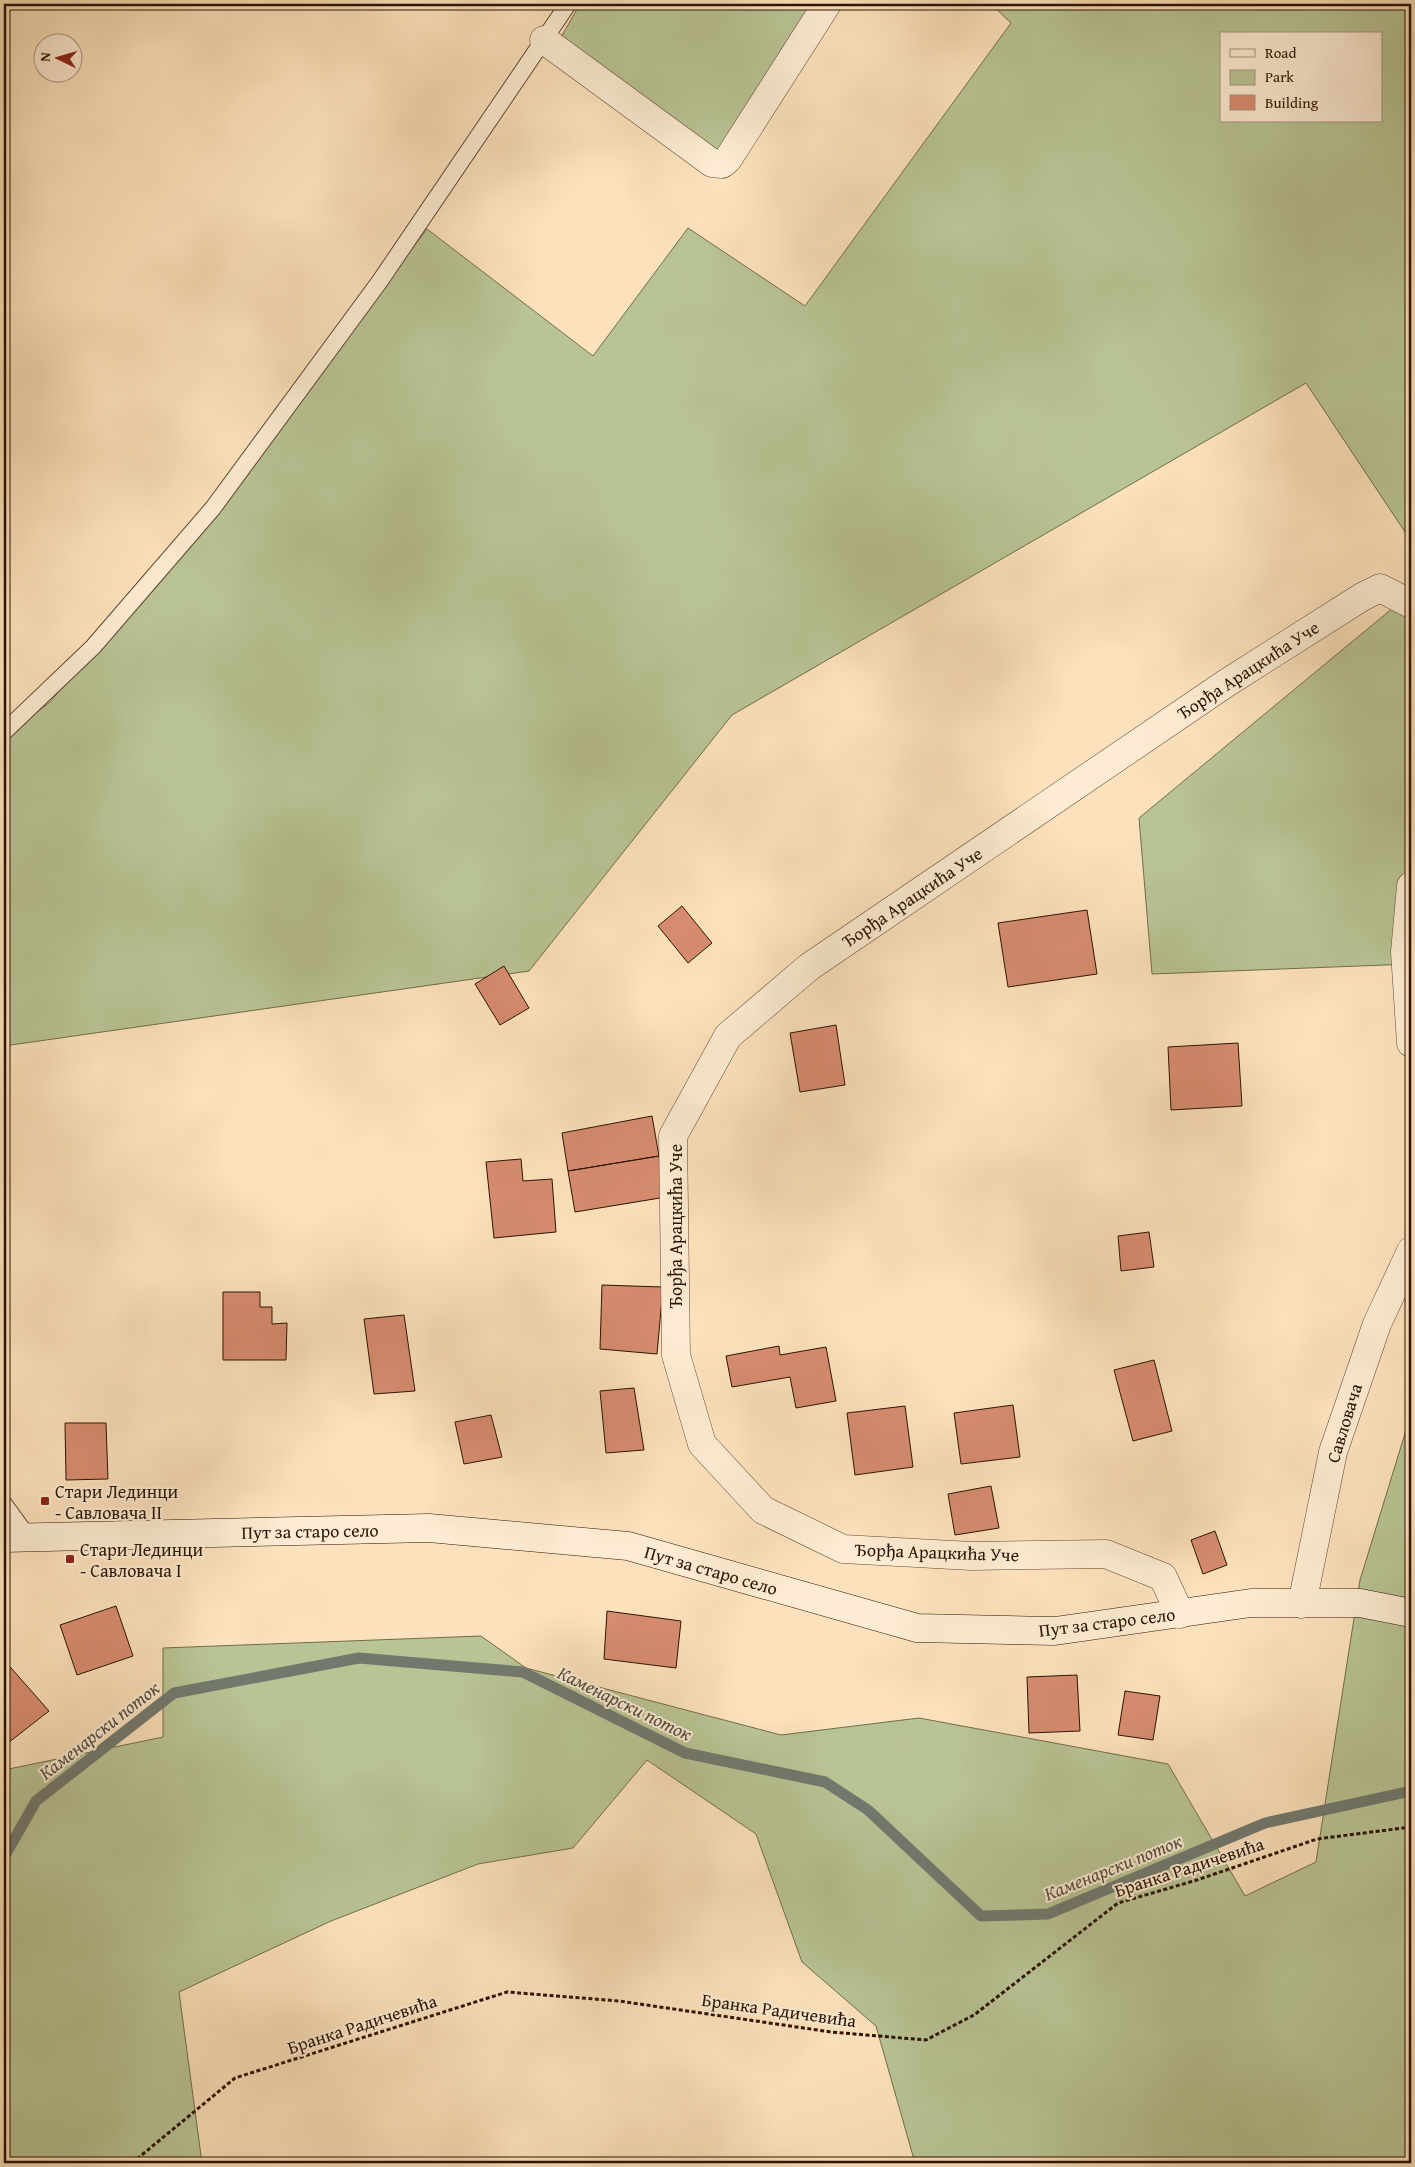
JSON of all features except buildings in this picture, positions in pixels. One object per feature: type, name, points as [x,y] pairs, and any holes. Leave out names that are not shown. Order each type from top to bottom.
[{"type":"street","points":[[544,40],[712,163],[722,164],[728,159],[827,4]]},
{"type":"street","name":"Ђорђа Арацкића Уче","points":[[1180,1614],[1163,1577],[1106,1554],[971,1556],[842,1549],[763,1510],[702,1444],[676,1354],[673,1136],[728,1036],[809,967],[1225,684],[1362,597],[1380,588],[1411,604]]},
{"type":"street","points":[[1411,886],[1405,952],[1411,1043]]},
{"type":"street","name":"Савловача","points":[[1302,1604],[1333,1452],[1377,1324],[1411,1250]]},
{"type":"street","name":"Пут за старо село","points":[[16,1537],[429,1528],[628,1546],[917,1628],[1055,1631],[1251,1603],[1360,1603],[1411,1613]]},
{"type":"lane","points":[[4,732],[93,647],[213,508],[380,281],[568,4]]},
{"type":"lane","points":[[4,1504],[16,1537]]},
{"type":"path","name":"Бранка Радичевића","points":[[132,2163],[235,2078],[507,1992],[619,2002],[831,2032],[926,2040],[974,2015],[1118,1902],[1197,1880],[1317,1839],[1411,1827]]},
{"type":"green space","points":[[580,4],[818,4],[722,158],[560,39]]},
{"type":"green space","points":[[991,4],[1411,4],[1411,541],[1306,383],[732,715],[529,971],[4,1046],[4,738],[50,702],[253,456],[427,229],[593,356],[688,228],[805,306],[1011,23]]},
{"type":"green space","points":[[1411,593],[1411,964],[1152,974],[1139,818]]},
{"type":"green space","points":[[1411,1414],[1411,2163],[915,2163],[876,2026],[802,1962],[756,1834],[647,1760],[573,1848],[478,1864],[331,1921],[179,1992],[202,2163],[4,2163],[4,1770],[163,1737],[163,1648],[481,1636],[526,1668],[781,1735],[919,1718],[1168,1764],[1245,1896],[1316,1862],[1360,1580]]},
{"type":"waterway","name":"Каменарски поток","points":[[4,1857],[36,1801],[174,1693],[359,1658],[523,1672],[685,1753],[825,1782],[868,1810],[981,1916],[1048,1914],[1265,1823],[1411,1791]]},
{"type":"place","name":"Стари Лединци - Савловача II","points":[[45,1501]]},
{"type":"place","name":"Стари Лединци - Савловача I","points":[[70,1559]]}]
